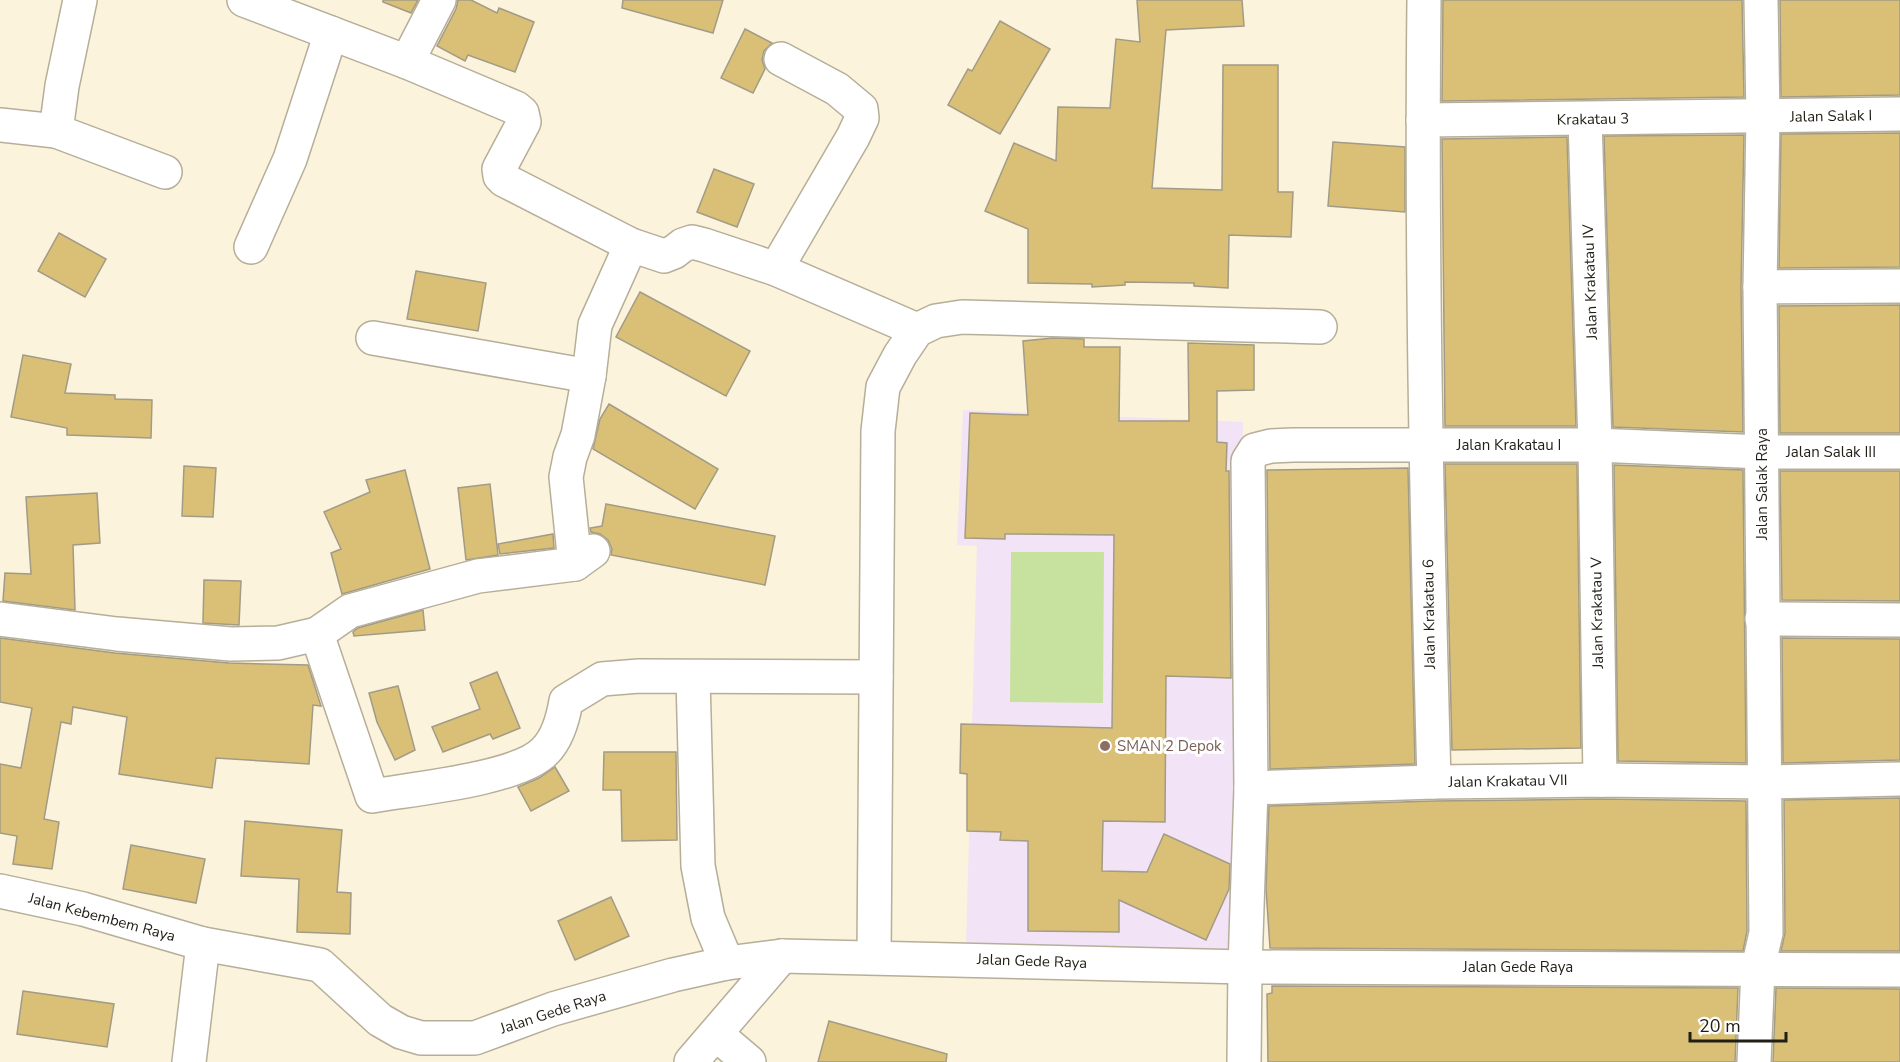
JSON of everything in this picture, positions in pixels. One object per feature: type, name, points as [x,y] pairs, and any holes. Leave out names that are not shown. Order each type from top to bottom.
[{"type":"street","points":[[56,131],[62,86],[81,0]]},
{"type":"street","points":[[244,0],[407,62],[516,108],[522,113],[524,122],[499,169],[500,176],[631,245],[664,256],[674,252],[683,244],[692,242],[776,269],[917,330]]},
{"type":"street","points":[[407,62],[439,0]]},
{"type":"street","name":"Jalan Krakatau 6","points":[[1424,0],[1425,446],[1434,782]]},
{"type":"street","name":"Jalan Salak Raya","points":[[1754,1062],[1758,968],[1766,933],[1760,287],[1763,117],[1761,0]]},
{"type":"street","points":[[251,247],[290,159],[331,33]]},
{"type":"street","points":[[776,269],[853,137],[862,114],[861,109],[837,88],[782,59]]},
{"type":"street","name":"Jalan Salak I","points":[[1763,117],[1900,114]]},
{"type":"street","name":"Krakatau 3","points":[[1423,120],[1763,117]]},
{"type":"street","name":"Jalan Krakatau IV","points":[[1586,119],[1595,445]]},
{"type":"street","points":[[0,125],[56,131],[165,172]]},
{"type":"street","points":[[0,619],[117,634],[231,644],[278,644],[318,634],[350,611],[478,576],[584,557],[566,477],[578,435],[589,376],[595,325],[631,245]]},
{"type":"street","points":[[1760,287],[1900,286]]},
{"type":"street","points":[[874,957],[879,420],[883,387],[917,330],[936,321],[962,317],[1320,327]]},
{"type":"street","points":[[373,338],[589,376]]},
{"type":"street","name":"Jalan Krakatau I","points":[[1251,788],[1248,461],[1250,454],[1255,450],[1271,446],[1293,445],[1595,445],[1762,452]]},
{"type":"street","name":"Jalan Krakatau V","points":[[1595,445],[1600,780]]},
{"type":"street","name":"Jalan Salak III","points":[[1762,452],[1900,452]]},
{"type":"street","points":[[1762,619],[1900,620]]},
{"type":"street","points":[[318,634],[372,796],[495,775],[526,764],[544,753],[554,741],[563,719],[566,701],[602,679],[639,676],[693,678],[876,676]]},
{"type":"street","points":[[693,678],[698,866],[708,918],[727,963]]},
{"type":"street","name":"Jalan Krakatau VII","points":[[1251,788],[1434,782],[1600,780],[1766,782],[1900,779]]},
{"type":"street","points":[[1244,1062],[1251,788]]},
{"type":"street","name":"Jalan Kebembem Raya","points":[[0,891],[82,909],[203,944]]},
{"type":"street","points":[[189,1062],[203,944]]},
{"type":"street","name":"Jalan Gede Raya","points":[[203,944],[320,965],[380,1020],[401,1032],[421,1038],[475,1038],[553,1009],[673,975],[727,963],[782,956],[1245,967],[1900,970]]},
{"type":"street","points":[[691,1062],[782,956]]},
{"type":"street","points":[[716,1034],[749,1062]]},
{"type":"shaded area","name":"SMAN 2 Depok","points":[[963,410],[1243,422],[1235,954],[966,947],[977,546],[957,545]]},
{"type":"green space","points":[[1011,552],[1104,552],[1103,703],[1010,702]]},
{"type":"building","points":[[383,0],[418,0],[411,13],[383,2]]},
{"type":"building","points":[[458,0],[471,0],[497,13],[499,8],[534,22],[515,72],[468,55],[465,61],[437,46],[456,9]]},
{"type":"building","points":[[623,0],[723,0],[713,33],[622,8]]},
{"type":"building","points":[[1137,0],[1242,0],[1244,26],[1166,30],[1152,188],[1222,190],[1223,65],[1278,65],[1278,192],[1293,192],[1291,237],[1229,235],[1228,288],[1194,286],[1194,283],[1125,282],[1125,285],[1092,287],[1092,284],[1028,283],[1028,229],[985,211],[1014,143],[1056,161],[1058,107],[1110,108],[1116,39],[1140,42]]},
{"type":"building","points":[[1443,0],[1742,0],[1744,97],[1442,101]]},
{"type":"building","points":[[1780,0],[1900,0],[1900,95],[1781,97]]},
{"type":"building","points":[[1000,21],[1050,49],[1000,134],[948,105],[968,69],[972,71]]},
{"type":"building","points":[[745,29],[772,43],[764,51],[762,60],[765,69],[753,93],[721,78]]},
{"type":"building","points":[[1900,133],[1900,267],[1779,268],[1781,134]]},
{"type":"building","points":[[1744,135],[1741,287],[1743,432],[1613,427],[1604,136]]},
{"type":"building","points":[[1567,137],[1576,426],[1445,426],[1442,139]]},
{"type":"building","points":[[1333,142],[1405,147],[1405,212],[1328,206]]},
{"type":"building","points":[[714,169],[754,184],[737,227],[697,212]]},
{"type":"building","points":[[59,233],[106,259],[85,297],[38,271]]},
{"type":"building","points":[[416,271],[486,283],[478,331],[407,319]]},
{"type":"building","points":[[640,292],[750,351],[726,396],[616,337]]},
{"type":"building","points":[[1900,305],[1900,433],[1780,433],[1779,306]]},
{"type":"building","points":[[1053,338],[1084,339],[1084,347],[1120,347],[1119,421],[1189,421],[1188,343],[1254,345],[1254,390],[1217,391],[1217,442],[1227,443],[1226,471],[1229,471],[1231,678],[1166,676],[1165,822],[1103,821],[1102,871],[1147,872],[1164,834],[1230,864],[1229,889],[1206,940],[1119,900],[1119,932],[1028,931],[1028,841],[1000,840],[1001,832],[967,831],[967,774],[960,773],[961,724],[1112,728],[1114,535],[1005,534],[1005,539],[965,538],[970,413],[1028,415],[1023,341]]},
{"type":"building","points":[[23,355],[71,364],[65,393],[115,395],[115,399],[152,400],[151,438],[67,435],[67,428],[11,417]]},
{"type":"building","points":[[609,404],[718,469],[695,509],[593,449],[600,419]]},
{"type":"building","points":[[1445,464],[1577,464],[1581,748],[1452,750]]},
{"type":"building","points":[[1614,465],[1743,470],[1746,763],[1618,761]]},
{"type":"building","points":[[184,466],[216,468],[213,517],[182,516]]},
{"type":"building","points":[[1408,468],[1415,764],[1270,769],[1267,470]]},
{"type":"building","points":[[405,470],[430,569],[342,594],[331,553],[341,549],[324,512],[370,492],[366,480]]},
{"type":"building","points":[[1780,471],[1900,471],[1900,601],[1782,600]]},
{"type":"building","points":[[490,484],[498,555],[466,560],[458,488]]},
{"type":"building","points":[[97,493],[100,543],[73,545],[75,610],[3,601],[5,573],[31,574],[26,497]]},
{"type":"building","points":[[606,504],[775,536],[765,585],[611,555],[612,549],[608,540],[600,534],[591,532],[590,528],[602,526]]},
{"type":"building","points":[[553,534],[554,548],[500,554],[498,544]]},
{"type":"building","points":[[204,580],[241,581],[239,625],[203,623]]},
{"type":"building","points":[[423,610],[425,630],[354,636],[353,632],[358,628]]},
{"type":"building","points":[[0,638],[115,653],[229,663],[308,665],[321,706],[313,705],[309,764],[216,758],[212,788],[119,774],[127,717],[73,707],[71,724],[61,722],[44,819],[59,822],[52,869],[13,864],[17,836],[0,833],[0,764],[21,768],[32,708],[0,702]]},
{"type":"building","points":[[1782,638],[1900,639],[1900,760],[1783,763]]},
{"type":"building","points":[[497,672],[520,728],[493,739],[490,734],[443,752],[432,727],[480,709],[470,683]]},
{"type":"building","points":[[398,686],[415,750],[395,760],[377,722],[369,693]]},
{"type":"building","points":[[604,752],[676,752],[677,840],[622,841],[621,790],[603,790]]},
{"type":"building","points":[[555,767],[569,791],[531,811],[518,787],[539,778]]},
{"type":"building","points":[[1900,798],[1900,951],[1781,951],[1785,933],[1784,800]]},
{"type":"building","points":[[1600,799],[1746,801],[1747,931],[1743,951],[1270,948],[1266,888],[1269,806]]},
{"type":"building","points":[[245,821],[342,830],[337,892],[351,893],[350,934],[297,932],[299,879],[241,876]]},
{"type":"building","points":[[131,845],[205,859],[196,903],[123,889]]},
{"type":"building","points":[[611,897],[629,936],[575,960],[558,921]]},
{"type":"building","points":[[1272,986],[1738,988],[1735,1062],[1268,1062],[1267,994],[1272,993]]},
{"type":"building","points":[[1776,988],[1900,989],[1900,1062],[1773,1062]]},
{"type":"building","points":[[23,991],[114,1004],[107,1047],[17,1034]]},
{"type":"building","points":[[829,1021],[947,1054],[946,1062],[818,1062]]},
{"type":"place","name":"SMAN 2 Depok","points":[[1105,746]]}]
